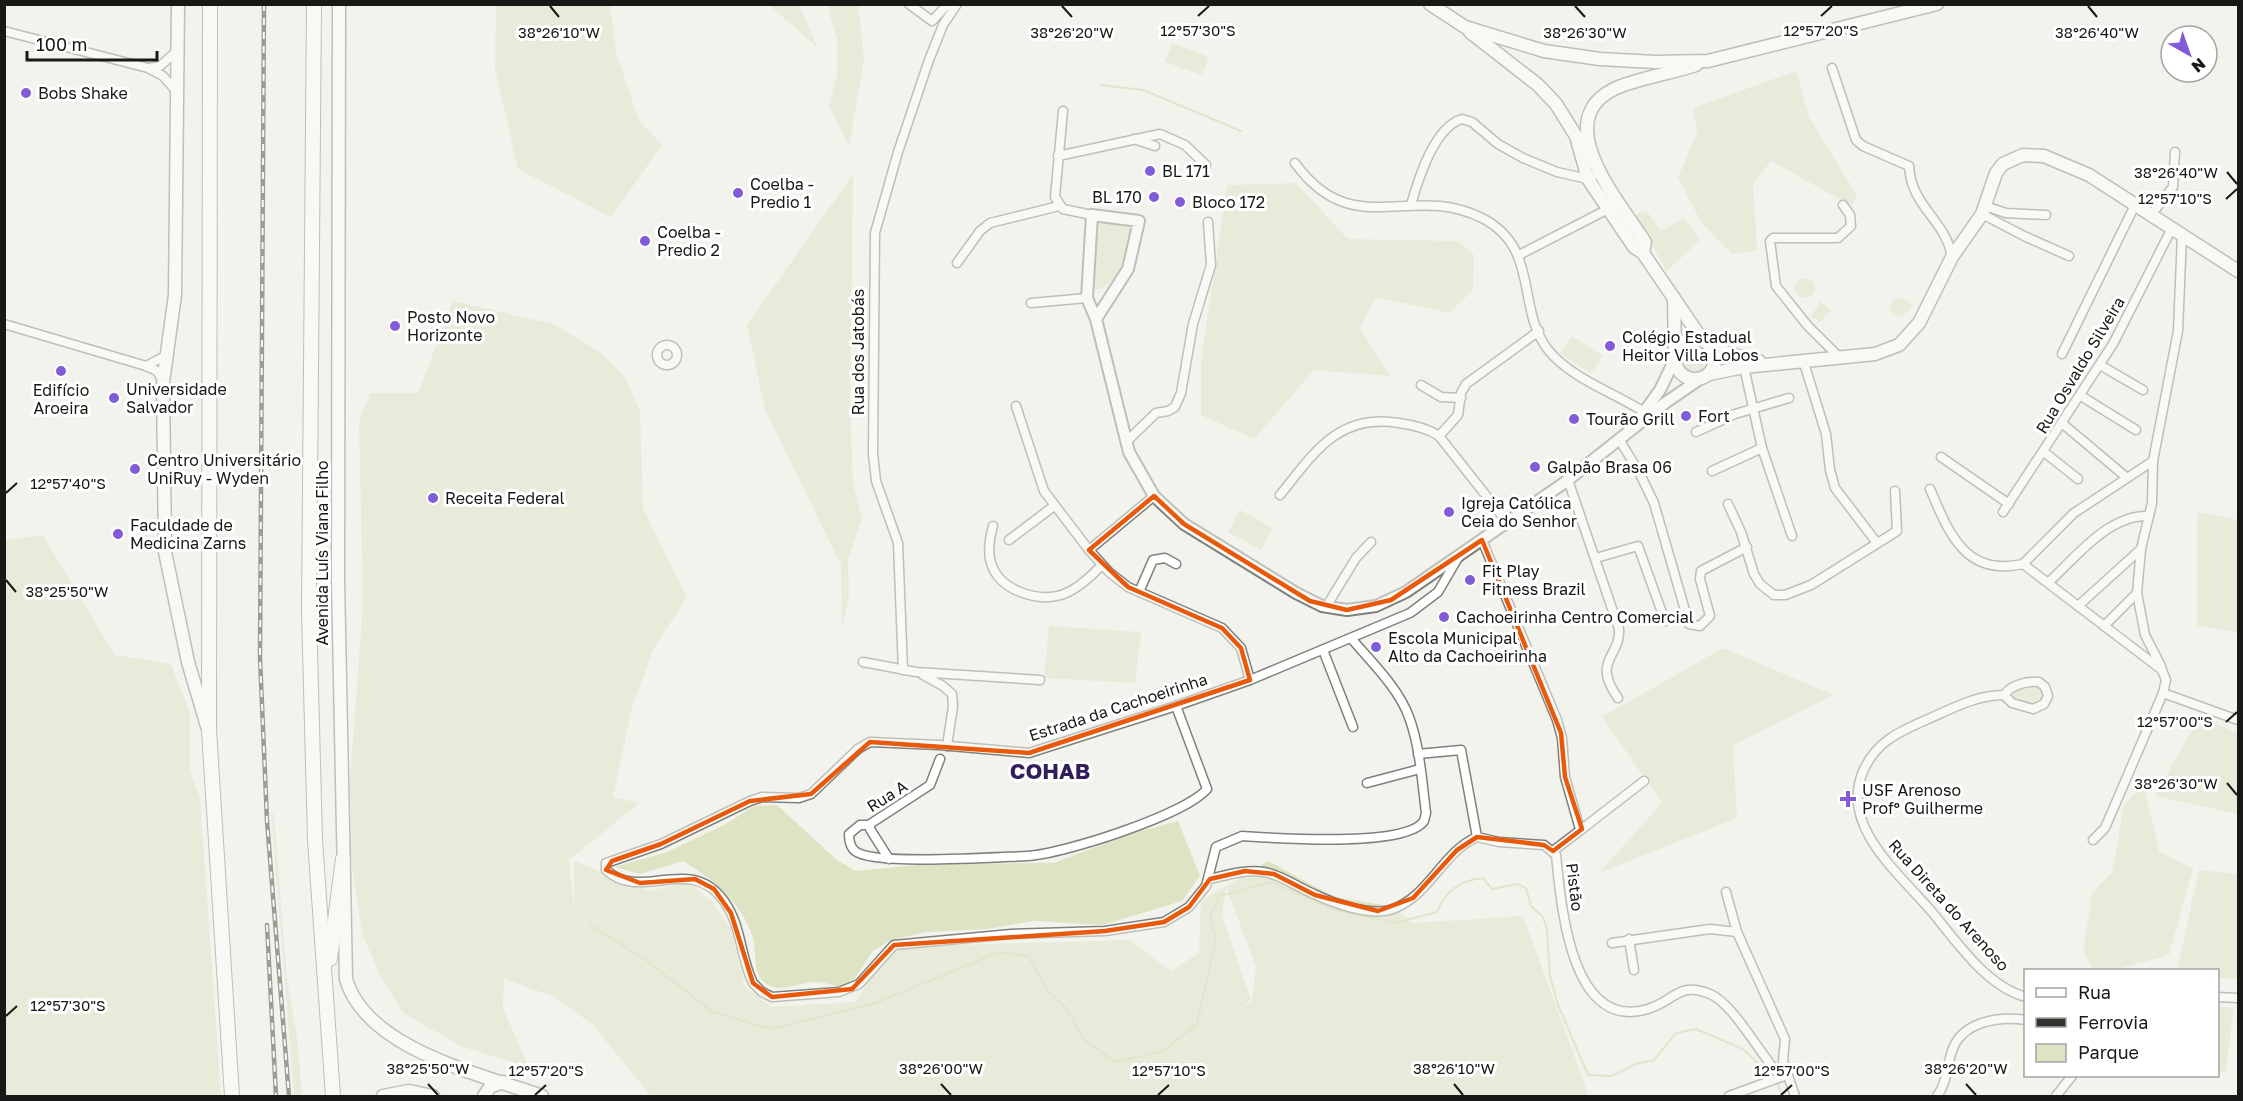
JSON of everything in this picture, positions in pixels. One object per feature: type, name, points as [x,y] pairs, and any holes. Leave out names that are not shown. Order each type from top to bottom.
[{"type":"highway","points":[[210,4],[209,730],[232,1096]]},
{"type":"highway","name":"Avenida Luís Viana Filho","points":[[314,4],[309,611],[315,840],[333,1096]]},
{"type":"highway","points":[[326,990],[343,859]]},
{"type":"main road","points":[[178,4],[175,295],[163,382],[166,558],[188,662],[209,730]]},
{"type":"main road","name":"Avenida Luís Viana Filho","points":[[339,4],[336,277],[346,967],[352,997],[374,1023],[394,1038],[434,1056],[542,1096]]},
{"type":"main road","points":[[1430,4],[1465,27],[1538,85],[1556,104],[1576,136],[1588,179],[1634,247],[1643,253],[1712,349],[1715,362],[1704,376]]},
{"type":"main road","points":[[1643,253],[1645,242],[1600,171],[1585,127],[1595,101],[1621,86],[1708,61],[1937,4]]},
{"type":"main road","points":[[1465,27],[1567,55],[1655,62],[1708,61]]},
{"type":"main road","points":[[1674,298],[1675,358],[1683,376],[1704,376],[1744,367],[1775,363],[1804,363],[1884,352],[1905,340],[1926,312],[1952,257],[1984,210],[1996,173],[2003,164],[2023,155],[2035,154],[2070,165],[2238,271]]},
{"type":"main road","points":[[1675,358],[1685,342],[1705,342],[1741,357],[1775,363]]},
{"type":"main road","points":[[484,1096],[490,1087],[503,1082]]},
{"type":"main road","points":[[383,1096],[410,1091],[434,1096]]},
{"type":"street","points":[[909,4],[932,21],[948,4]]},
{"type":"street","name":"Rua dos Jatobás","points":[[903,670],[898,543],[876,481],[873,454],[874,245],[888,185],[910,115],[937,40],[957,4]]},
{"type":"street","points":[[4,31],[148,68],[163,76],[177,92]]},
{"type":"street","points":[[148,68],[160,66],[177,51]]},
{"type":"street","points":[[1832,68],[1856,140],[1863,146],[1909,166],[1913,191],[1947,241],[1952,257]]},
{"type":"street","points":[[1059,206],[1054,191],[1063,111]]},
{"type":"street","points":[[1411,205],[1423,168],[1438,140],[1452,124],[1462,119],[1472,122],[1498,144],[1523,158],[1557,172],[1588,179],[1600,171]]},
{"type":"street","points":[[1058,156],[1160,134],[1185,145],[1206,165]]},
{"type":"street","points":[[1134,139],[1155,146]]},
{"type":"street","points":[[2151,214],[2173,187],[2175,152]]},
{"type":"street","points":[[1295,163],[1317,189],[1339,202],[1370,208],[1411,205],[1453,208],[1482,218],[1497,227],[1519,255],[1539,331],[1543,341],[1559,361],[1647,413]]},
{"type":"street","points":[[1519,255],[1620,203]]},
{"type":"street","points":[[1841,358],[1796,312],[1776,286],[1770,241],[1773,238],[1838,238],[1851,226],[1850,215],[1843,205]]},
{"type":"street","points":[[2062,354],[2135,205]]},
{"type":"street","points":[[957,263],[980,231],[990,223],[1059,206],[1092,215],[1139,221],[1128,269],[1096,319]]},
{"type":"street","points":[[1984,210],[2046,214]]},
{"type":"street","points":[[1984,210],[2024,237],[2069,256]]},
{"type":"street","points":[[1092,215],[1087,298],[1096,319],[1133,462],[1154,496],[1192,529],[1296,593],[1326,607],[1347,610],[1376,606],[1406,592],[1568,480],[1629,431],[1647,413],[1704,376]]},
{"type":"street","points":[[1126,442],[1156,413],[1168,411],[1175,406],[1181,393],[1191,333],[1211,265],[1208,222]]},
{"type":"street","points":[[2093,840],[2105,828],[2163,693],[2166,680],[2145,635],[2137,593],[2141,549],[2150,516],[2153,493],[2153,461],[2178,331],[2177,232]]},
{"type":"street","name":"Rua Osvaldo Silveira","points":[[2003,512],[2081,396],[2177,232]]},
{"type":"street","points":[[1031,303],[1087,298]]},
{"type":"street","points":[[4,324],[146,366],[156,371],[163,382]]},
{"type":"street","points":[[1439,436],[1458,415],[1461,398],[1467,384],[1539,331]]},
{"type":"street","points":[[146,366],[167,355]]},
{"type":"street","points":[[1647,413],[1675,358]]},
{"type":"street","points":[[1804,363],[1826,434],[1830,471],[1835,488],[1877,543]]},
{"type":"street","points":[[2100,365],[2143,390]]},
{"type":"street","points":[[1744,367],[1762,448],[1792,536]]},
{"type":"street","points":[[1421,385],[1441,397],[1461,398]]},
{"type":"street","points":[[2081,396],[2136,430]]},
{"type":"street","points":[[1696,432],[1754,408],[1789,398]]},
{"type":"street","points":[[1016,406],[1038,479],[1054,506],[1089,550],[1118,581],[1222,628],[1240,648],[1250,680]]},
{"type":"street","points":[[1280,495],[1320,446],[1346,429],[1371,422],[1390,421],[1424,428],[1439,436],[1508,522]]},
{"type":"street","points":[[2063,424],[2126,477]]},
{"type":"street","points":[[1619,439],[1654,503],[1670,567],[1689,624],[1700,626],[1710,616],[1700,579],[1701,571],[1747,547]]},
{"type":"street","points":[[1713,471],[1762,448]]},
{"type":"street","points":[[2044,452],[2078,479]]},
{"type":"street","points":[[1941,457],[2009,504]]},
{"type":"street","points":[[2023,564],[2074,513],[2153,461]]},
{"type":"street","points":[[1568,480],[1619,629],[1618,641],[1610,654],[1607,667],[1610,684],[1618,698]]},
{"type":"street","points":[[1930,489],[1947,531],[1969,555],[1994,566],[2023,564],[2163,670]]},
{"type":"street","points":[[1728,504],[1760,584],[1767,591],[1785,596],[1811,585],[1897,531],[1899,526],[1895,491]]},
{"type":"street","points":[[1089,550],[1154,496]]},
{"type":"street","points":[[1009,540],[1054,506]]},
{"type":"street","points":[[2049,582],[2099,536],[2123,520],[2150,516]]},
{"type":"street","points":[[993,526],[989,550],[994,570],[1011,587],[1029,596],[1045,597],[1063,594],[1084,581],[1102,565]]},
{"type":"street","points":[[1482,540],[1557,720],[1571,803],[1582,829]]},
{"type":"street","points":[[1326,607],[1356,558],[1371,542]]},
{"type":"street","points":[[1596,558],[1638,546],[1665,621]]},
{"type":"street","points":[[2078,606],[2141,549]]},
{"type":"street","name":"Estrada da Cachoeirinha","points":[[1420,769],[1426,813],[1424,821],[1418,828],[1354,840],[1242,836],[1216,847],[1212,856],[1210,879],[1189,907],[1164,922],[1105,931],[1019,933],[900,944],[886,951],[852,989],[839,992],[772,997],[762,992],[753,983],[732,913],[714,889],[695,879],[682,877],[640,883],[618,879],[606,870],[606,863],[661,844],[750,801],[762,797],[799,798],[811,794],[858,749],[870,742],[1029,753],[1250,680],[1410,613],[1425,603],[1446,582],[1459,556]]},
{"type":"street","points":[[1139,592],[1153,560],[1165,558],[1176,564]]},
{"type":"street","points":[[2104,626],[2137,593]]},
{"type":"street","points":[[1351,638],[1406,709],[1420,769],[1367,783]]},
{"type":"street","points":[[1323,650],[1353,727]]},
{"type":"street","points":[[863,662],[916,672],[1040,680]]},
{"type":"street","points":[[916,672],[943,686],[952,694],[953,706],[947,746]]},
{"type":"street","name":"Rua Direta do Arenoso","points":[[2004,695],[2012,703],[2032,709],[2044,704],[2048,696],[2042,684],[2034,681],[2016,686],[2004,695],[1990,695],[1969,701],[1893,735],[1869,759],[1859,783],[1857,805],[1861,819],[1873,841],[1946,928],[1994,980],[2014,994],[2024,997]]},
{"type":"street","points":[[2163,693],[2238,720]]},
{"type":"street","points":[[870,825],[860,825],[849,834],[849,841],[855,851],[864,855],[889,859],[1049,855],[1165,814],[1208,789],[1176,706]]},
{"type":"street","points":[[1210,879],[1245,871],[1261,871],[1274,874],[1315,895],[1361,908],[1388,910],[1413,898],[1457,850],[1477,837],[1461,750],[1418,754]]},
{"type":"street","name":"Rua A","points":[[889,859],[870,825],[930,786],[940,759]]},
{"type":"street","points":[[1552,850],[1644,781]]},
{"type":"street","name":"Pistão","points":[[1477,837],[1499,842],[1544,845],[1556,855],[1563,917],[1579,973],[1591,992],[1613,1007],[1638,1011],[1650,1009],[1682,989],[1690,988],[1711,994],[1729,1008],[1784,1076]]},
{"type":"street","points":[[1726,892],[1737,932],[1785,1039],[1784,1076],[1795,1096]]},
{"type":"street","points":[[1612,943],[1710,929],[1737,932]]},
{"type":"street","points":[[1629,939],[1634,970]]},
{"type":"street","points":[[2219,997],[2238,998]]},
{"type":"street","points":[[1937,1096],[1948,1070],[1952,1049],[1966,1033],[1986,1021],[2024,1020]]},
{"type":"street","points":[[1729,1096],[1784,1076]]},
{"type":"street","points":[[2056,1096],[2071,1077]]},
{"type":"highlighted area","points":[[1154,496],[1184,524],[1310,601],[1347,610],[1391,600],[1482,540],[1561,733],[1565,777],[1582,829],[1553,851],[1544,845],[1477,837],[1457,850],[1413,898],[1378,911],[1315,895],[1274,874],[1245,871],[1210,879],[1189,907],[1164,922],[1105,931],[894,945],[852,989],[772,997],[753,983],[731,913],[714,889],[695,879],[640,883],[606,870],[612,861],[661,844],[750,801],[811,794],[870,742],[1029,753],[1250,680],[1241,648],[1222,628],[1128,587],[1089,550]]},
{"type":"green space","points":[[496,5],[610,5],[617,56],[639,120],[662,145],[611,217],[518,169],[495,70]]},
{"type":"green space","points":[[769,5],[799,5],[818,48]]},
{"type":"green space","points":[[827,5],[858,5],[864,59],[849,147],[829,106],[837,74],[837,40]]},
{"type":"green space","points":[[1172,43],[1209,57],[1202,75],[1165,62]]},
{"type":"green space","points":[[1796,71],[1810,119],[1857,195],[1852,206],[1771,161],[1753,185],[1757,250],[1732,254],[1701,222],[1678,177],[1697,133],[1693,108]]},
{"type":"green space","points":[[853,174],[850,402],[853,483],[862,518],[848,560],[849,597],[842,626],[841,565],[765,410],[747,325]]},
{"type":"green space","points":[[1296,183],[1348,239],[1458,241],[1474,255],[1473,290],[1449,313],[1376,297],[1360,328],[1390,376],[1314,370],[1254,439],[1201,415],[1201,361],[1227,185]]},
{"type":"green space","points":[[1646,210],[1661,231],[1684,218],[1700,240],[1667,271],[1634,215]]},
{"type":"green space","points":[[1099,219],[1130,224],[1131,230],[1119,275],[1101,289],[1091,289],[1095,226]]},
{"type":"green space","points":[[1801,278],[1809,278],[1815,284],[1815,292],[1809,298],[1801,298],[1795,292],[1795,284]]},
{"type":"green space","points":[[1903,297],[1912,305],[1910,311],[1899,317],[1888,310],[1893,300]]},
{"type":"green space","points":[[453,301],[553,324],[600,352],[627,380],[640,412],[643,508],[687,597],[654,648],[633,704],[613,797],[639,803],[569,860],[574,909],[574,861],[649,891],[689,882],[714,904],[731,929],[745,986],[771,1007],[855,1002],[892,947],[1130,940],[1171,971],[1199,953],[1201,901],[1268,861],[1334,897],[1395,907],[1412,923],[1523,916],[1589,1096],[651,1096],[592,1024],[552,996],[504,979],[503,1008],[529,1067],[463,1047],[403,1013],[380,975],[362,934],[351,859],[350,781],[363,603],[359,423],[370,393],[418,393]],"holes":[[[1226,887],[1256,967],[1252,1001],[1224,1020],[1251,1000],[1222,915]]]},
{"type":"green space","points":[[1820,301],[1831,311],[1820,322],[1811,317]]},
{"type":"green space","points":[[1572,336],[1603,356],[1591,373],[1560,353]]},
{"type":"green space","points":[[1696,345],[1706,349],[1710,359],[1706,369],[1696,373],[1686,369],[1682,359],[1686,349]]},
{"type":"green space","points":[[1240,510],[1273,528],[1261,550],[1228,532]]},
{"type":"green space","points":[[2197,512],[2238,520],[2238,632],[2197,626]]},
{"type":"green space","points":[[43,535],[115,655],[171,664],[190,712],[190,771],[200,797],[221,1096],[5,1096],[5,540]]},
{"type":"green space","points":[[1049,626],[1141,632],[1135,683],[1044,678]]},
{"type":"green space","points":[[1723,648],[1833,695],[1733,745],[1737,818],[1599,873],[1662,803],[1602,717]]},
{"type":"green space","points":[[2033,683],[2044,690],[2043,701],[2027,706],[2012,699],[2012,691]]},
{"type":"green space","points":[[2199,717],[2238,733],[2238,814],[2155,796]]},
{"type":"green space","points":[[2144,785],[2159,851],[2193,869],[2169,955],[2118,969],[2092,969],[2083,952],[2092,893],[2112,873],[2124,805]]},
{"type":"green space","points":[[777,805],[837,860],[856,871],[927,864],[1054,863],[1130,834],[1178,821],[1200,876],[1182,901],[1103,925],[1034,921],[987,929],[926,932],[891,940],[873,951],[854,979],[842,987],[814,982],[778,988],[766,984],[761,979],[756,965],[754,942],[747,923],[733,902],[715,883],[683,861],[640,874],[615,867],[667,852],[726,824],[754,806]]},
{"type":"green space","points":[[271,811],[274,815],[287,978],[297,1036],[302,1096],[294,1096]]},
{"type":"green space","points":[[2199,870],[2238,874],[2238,979],[2219,978],[2219,969],[2177,969]]},
{"type":"green space","points":[[2219,1007],[2234,1008],[2226,1071],[2219,1072]]},
{"type":"waterway","points":[[1100,85],[1143,90],[1241,131]]},
{"type":"waterway","points":[[589,924],[647,961],[713,1012],[771,1029],[876,1003],[999,952],[1028,956],[1047,990],[1067,1009],[1083,1039],[1116,1062],[1163,1051],[1197,1024],[1216,939],[1210,917],[1219,896],[1272,882],[1332,909],[1395,923],[1437,912],[1444,898],[1455,888],[1468,881],[1483,878],[1492,889],[1517,884],[1526,888],[1531,906],[1543,917],[1547,930],[1550,976],[1558,1005],[1588,1075],[1612,1076],[1636,1064],[1654,1060],[1676,1033],[1696,1029],[1743,1049],[1773,1078]]},
{"type":"waterway","points":[[1777,1082],[1782,1096]]},
{"type":"railway","points":[[264,4],[260,658],[267,821],[289,1096]]},
{"type":"railway","points":[[267,925],[276,1096]]},
{"type":"place","name":"Bobs Shake","points":[[26,93]]},
{"type":"place","name":"BL 171","points":[[1150,171]]},
{"type":"place","name":"Coelba - Predio 1","points":[[738,193]]},
{"type":"place","name":"BL 170","points":[[1154,197]]},
{"type":"place","name":"Bloco 172","points":[[1180,202]]},
{"type":"place","name":"Coelba - Predio 2","points":[[645,241]]},
{"type":"place","name":"Posto Novo Horizonte","points":[[395,326]]},
{"type":"place","name":"Colégio Estadual Heitor Villa Lobos","points":[[1610,346]]},
{"type":"place","name":"Edifício Aroeira","points":[[61,371]]},
{"type":"place","name":"Universidade Salvador","points":[[114,398]]},
{"type":"place","name":"Fort","points":[[1686,416]]},
{"type":"place","name":"Tourão Grill","points":[[1574,419]]},
{"type":"place","name":"Galpão Brasa 06","points":[[1535,467]]},
{"type":"place","name":"Centro Universitário UniRuy - Wyden","points":[[135,469]]},
{"type":"place","name":"Receita Federal","points":[[433,498]]},
{"type":"place","name":"Igreja Católica Ceia do Senhor","points":[[1449,512]]},
{"type":"place","name":"Faculdade de Medicina Zarns","points":[[118,534]]},
{"type":"place","name":"Fit Play Fitness Brazil","points":[[1470,580]]},
{"type":"place","name":"Cachoeirinha Centro Comercial","points":[[1444,617]]},
{"type":"place","name":"Escola Municipal Alto da Cachoeirinha","points":[[1376,647]]},
{"type":"place","name":"USF Arenoso Profº Guilherme","points":[[1848,799]]},
{"type":"district","name":"COHAB","points":[[1050,770]]}]
